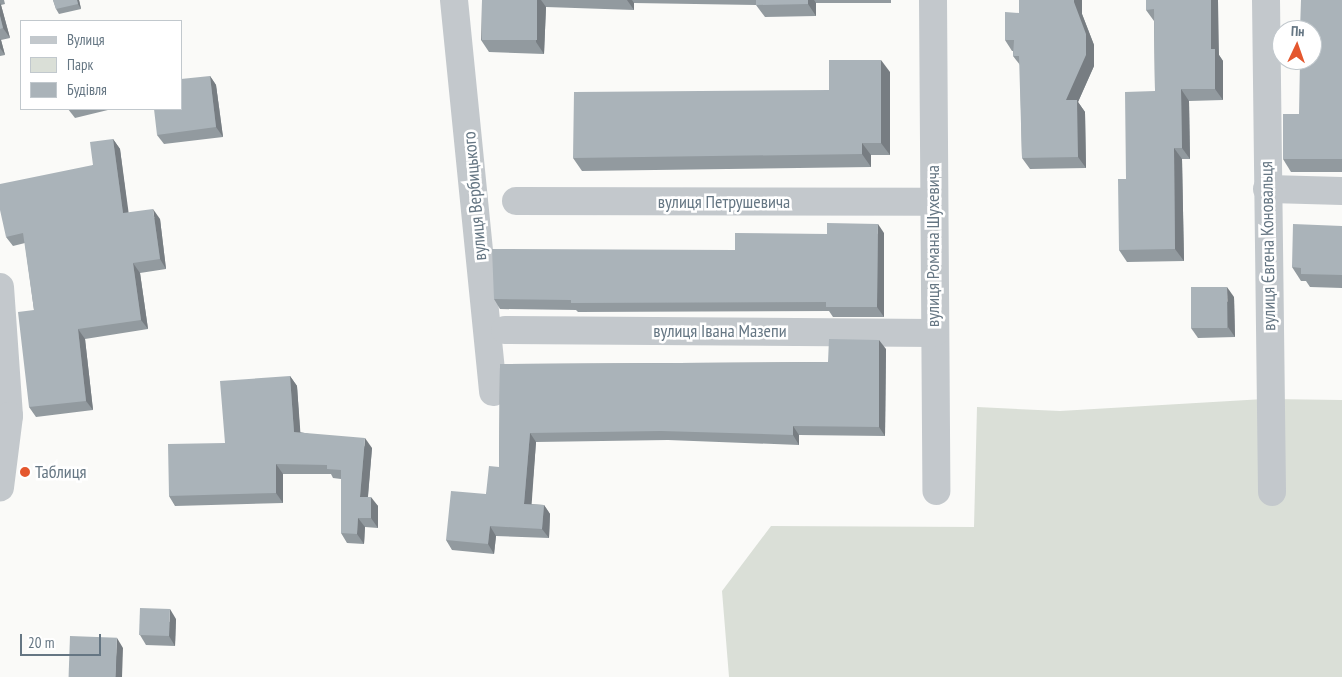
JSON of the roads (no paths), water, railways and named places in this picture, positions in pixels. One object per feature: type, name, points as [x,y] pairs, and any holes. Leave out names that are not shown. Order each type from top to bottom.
[{"type":"street","name":"вулиця Вербицького","points":[[454,0],[493,392]]},
{"type":"street","name":"вулиця Романа Шухевича","points":[[933,0],[936,491]]},
{"type":"street","name":"вулиця Євгена Коновальця","points":[[1266,0],[1272,492]]},
{"type":"street","points":[[1267,189],[1342,191]]},
{"type":"street","name":"вулиця Петрушевича","points":[[516,201],[933,202]]},
{"type":"street","points":[[0,287],[9,416],[0,487]]},
{"type":"street","name":"вулиця Івана Мазепи","points":[[505,330],[934,332]]},
{"type":"place","name":"Таблиця","points":[[25,472]]}]
